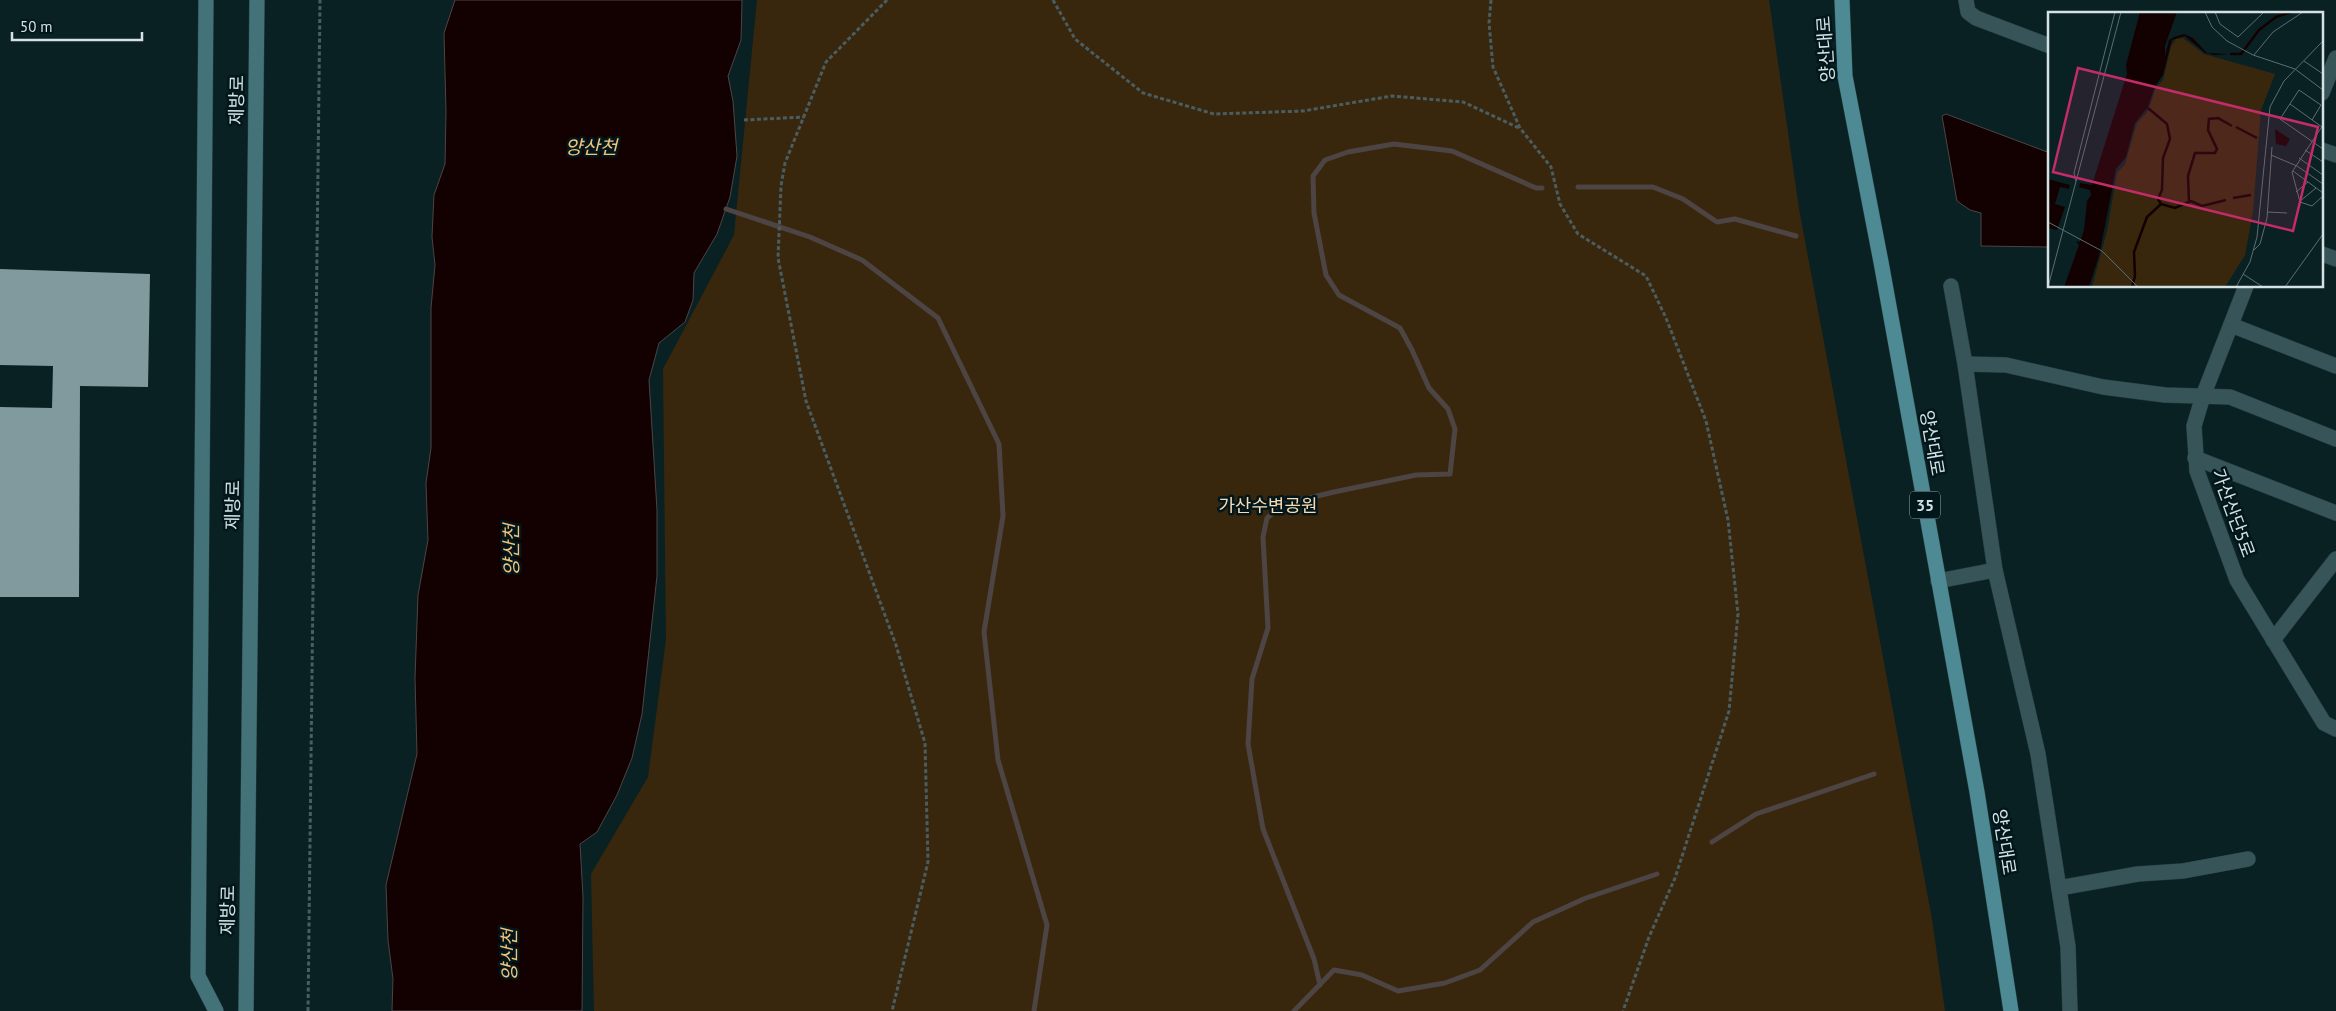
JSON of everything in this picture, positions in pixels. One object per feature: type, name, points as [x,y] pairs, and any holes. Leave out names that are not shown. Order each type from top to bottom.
[{"type":"main road","name":"양산대로","points":[[1842,0],[1845,76],[1977,792],[2011,1011]]},
{"type":"street","points":[[206,0],[198,976],[216,1011]]},
{"type":"street","name":"제방로","points":[[246,1011],[257,0]]},
{"type":"street","points":[[1966,0],[1968,12],[1976,18],[2048,45]]},
{"type":"street","points":[[2324,88],[2336,58]]},
{"type":"street","points":[[2324,151],[2336,155]]},
{"type":"street","points":[[2324,255],[2336,260]]},
{"type":"street","points":[[1950,286],[1965,364],[1995,570],[2038,754],[2068,947],[2070,1011]]},
{"type":"street","name":"가산산단5로","points":[[2245,288],[2194,426],[2197,471],[2237,580],[2324,723],[2334,724]]},
{"type":"street","points":[[2231,325],[2336,366]]},
{"type":"street","points":[[1965,364],[2006,365],[2103,387],[2165,395],[2230,397],[2336,438]]},
{"type":"street","points":[[2195,458],[2336,514]]},
{"type":"street","points":[[2273,640],[2336,559]]},
{"type":"street","points":[[1938,581],[1995,570]]},
{"type":"street","points":[[2059,888],[2138,874],[2183,872],[2248,859]]},
{"type":"path","points":[[308,1011],[320,0]]},
{"type":"path","points":[[887,0],[826,62],[785,163],[781,186],[778,258],[806,401],[896,645],[925,743],[928,862],[892,1011]]},
{"type":"path","points":[[1053,0],[1075,39],[1143,93],[1214,114],[1303,111],[1392,96],[1463,102],[1520,128]]},
{"type":"path","points":[[1491,0],[1488,23],[1493,67],[1520,128],[1551,168],[1560,204],[1578,234],[1646,276],[1666,318],[1706,421],[1728,520],[1738,614],[1729,711],[1675,878],[1649,937],[1623,1011]]},
{"type":"path","points":[[744,120],[804,117]]},
{"type":"green space","name":"가산수변공원","points":[[757,0],[1769,0],[1799,209],[1932,919],[1945,1011],[594,1011],[591,874],[648,777],[666,640],[663,369],[734,235]]},
{"type":"water","name":"양산천","points":[[455,0],[742,0],[741,40],[728,76],[733,101],[737,156],[730,197],[717,234],[694,273],[693,300],[685,322],[659,343],[649,380],[657,510],[657,576],[642,714],[632,758],[617,795],[597,832],[580,844],[583,897],[582,1011],[392,1011],[393,979],[388,940],[386,885],[417,754],[415,678],[418,595],[428,540],[426,483],[431,448],[431,308],[435,265],[432,237],[434,195],[445,164],[444,33]]},
{"type":"water","points":[[1946,114],[2048,152],[2048,247],[1981,246],[1981,213],[1970,210],[1957,201],[1942,116]]},
{"type":"building","points":[[0,269],[150,274],[148,387],[80,386],[79,597],[0,597],[0,407],[52,408],[53,366],[0,365]]},
{"type":"waterway","points":[[1320,985],[1314,959],[1263,829],[1248,744],[1252,679],[1268,628],[1263,537],[1267,518],[1284,504],[1416,475],[1450,474],[1455,429],[1448,409],[1429,388],[1400,328],[1339,295],[1326,275],[1314,213],[1313,176],[1325,160],[1348,152],[1394,144],[1452,151],[1536,188],[1542,188]]},
{"type":"waterway","points":[[1578,187],[1653,187],[1683,199],[1717,222],[1735,219],[1796,236]]},
{"type":"waterway","points":[[726,209],[810,237],[862,260],[938,318],[999,444],[1003,516],[984,632],[998,760],[1047,925],[1034,1011]]},
{"type":"waterway","points":[[1712,842],[1756,814],[1874,774]]},
{"type":"waterway","points":[[1294,1011],[1334,970],[1362,975],[1398,991],[1445,983],[1480,970],[1533,922],[1586,898],[1657,874]]}]
